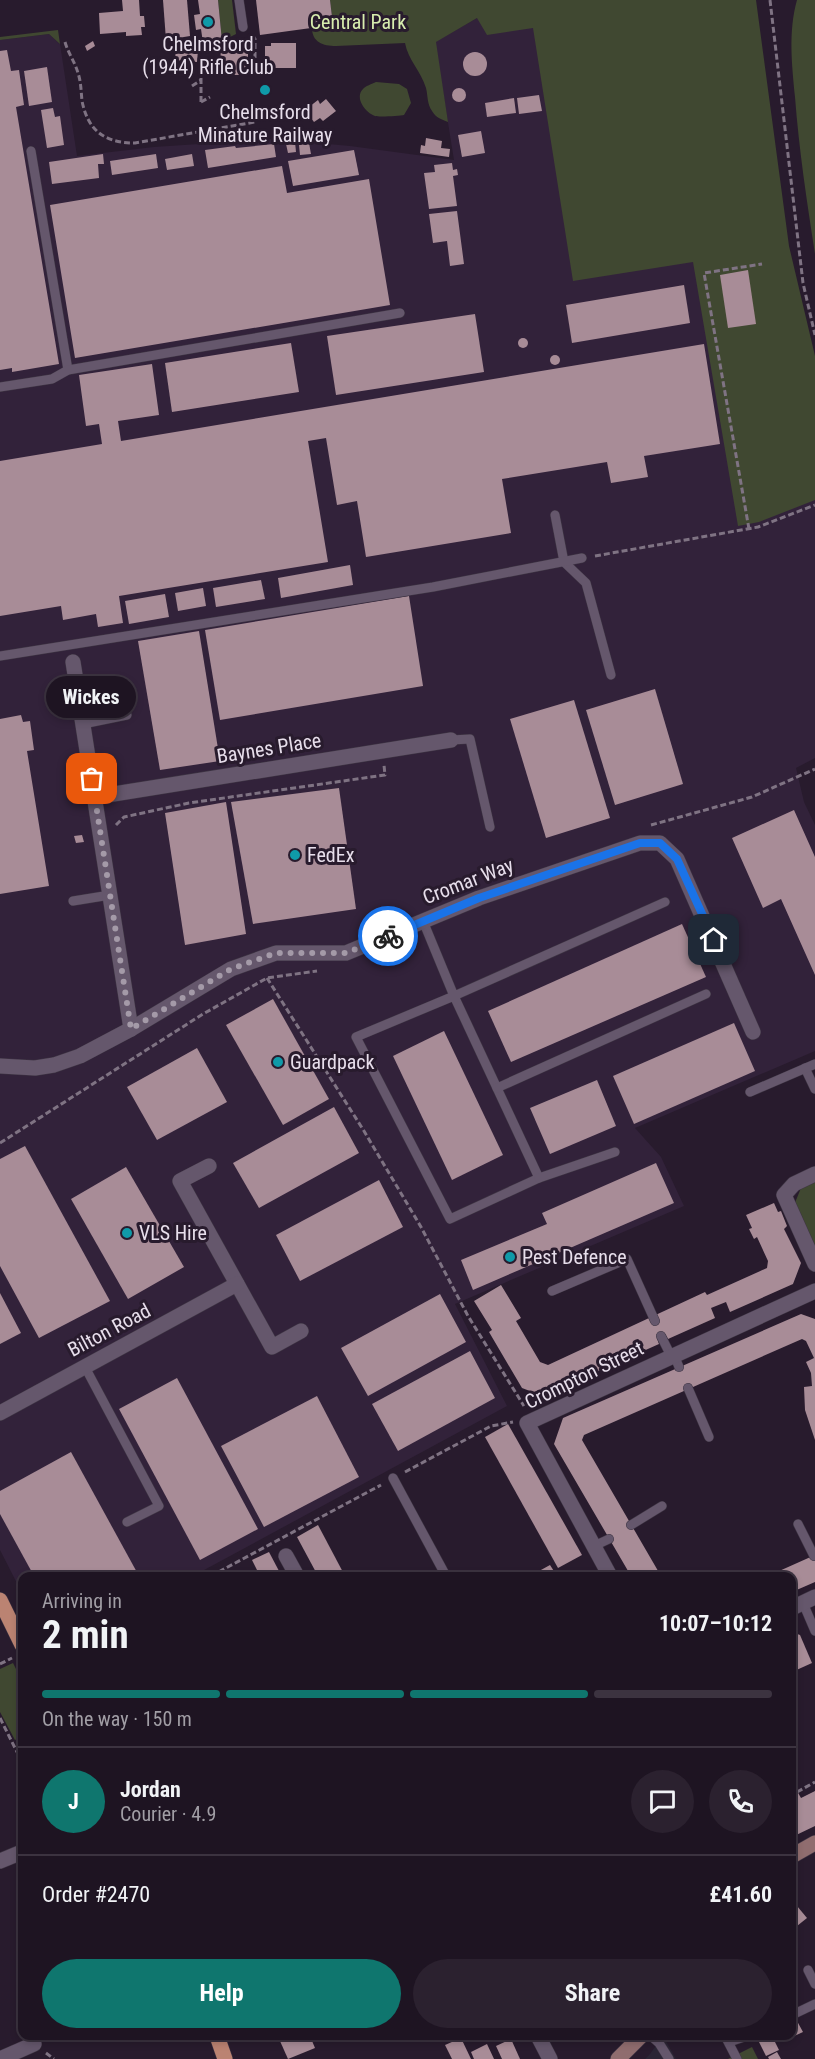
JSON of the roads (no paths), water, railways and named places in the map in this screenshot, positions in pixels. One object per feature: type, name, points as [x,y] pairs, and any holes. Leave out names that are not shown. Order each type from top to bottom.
[{"type":"main road","points":[[0,1600],[18,1637]]},
{"type":"main road","points":[[221,2040],[225,2059]]},
{"type":"street","points":[[74,662],[131,1029]]},
{"type":"street","name":"Baynes Place","points":[[95,797],[451,740]]},
{"type":"street","name":"Cromar Way","points":[[0,1066],[35,1068],[54,1065],[81,1056],[231,969],[276,953],[346,953],[552,872],[640,843],[660,843],[677,859],[753,1032]]},
{"type":"street","points":[[209,1166],[180,1180],[272,1347],[301,1331]]},
{"type":"street","points":[[815,1174],[794,1184],[784,1195],[815,1264]]},
{"type":"street","name":"Bilton Road","points":[[0,1413],[237,1284]]},
{"type":"street","name":"Crompton Street","points":[[608,1572],[529,1422],[675,1359],[815,1291]]},
{"type":"street","points":[[286,1556],[295,1572]]},
{"type":"street","points":[[796,1854],[815,1844]]},
{"type":"street","points":[[0,1861],[18,1854]]},
{"type":"street","points":[[540,2040],[550,2059]]},
{"type":"street","points":[[618,2059],[637,2040]]},
{"type":"street","points":[[0,2059],[34,2044]]},
{"type":"lane","points":[[239,0],[243,27]]},
{"type":"lane","points":[[31,151],[68,370]]},
{"type":"lane","points":[[0,387],[52,379],[68,370],[400,313]]},
{"type":"lane","points":[[555,515],[564,562],[586,583],[611,675]]},
{"type":"lane","points":[[0,656],[433,587],[582,558]]},
{"type":"lane","points":[[83,724],[127,715]]},
{"type":"lane","points":[[451,740],[470,739],[490,827]]},
{"type":"lane","points":[[73,901],[110,895]]},
{"type":"lane","points":[[615,1152],[539,1178],[450,1219],[356,1037],[666,902]]},
{"type":"lane","points":[[423,921],[454,996],[539,1178]]},
{"type":"lane","points":[[498,1088],[706,994]]},
{"type":"lane","points":[[750,1092],[810,1066],[815,1089]]},
{"type":"lane","points":[[552,1291],[627,1259],[655,1321]]},
{"type":"lane","points":[[662,1336],[675,1359]]},
{"type":"lane","points":[[85,1367],[159,1506],[127,1522]]},
{"type":"lane","points":[[688,1388],[709,1437]]},
{"type":"lane","points":[[393,1478],[444,1572]]},
{"type":"lane","points":[[631,1525],[662,1506]]},
{"type":"lane","points":[[798,1524],[814,1556]]},
{"type":"lane","points":[[594,1546],[609,1539]]},
{"type":"lane","points":[[803,1602],[815,1630]]},
{"type":"lane","points":[[808,1970],[815,1984]]},
{"type":"lane","points":[[796,2013],[815,2004]]},
{"type":"lane","points":[[656,2040],[669,2059]]},
{"type":"lane","points":[[728,2040],[737,2059]]},
{"type":"place","name":"Chelmsford (1944) Rifle Club","points":[[208,22]]},
{"type":"place","name":"Chelmsford Minature Railway","points":[[265,90]]},
{"type":"place","name":"Wickes","points":[[92,779]]},
{"type":"place","name":"FedEx","points":[[295,855]]},
{"type":"place","name":"Guardpack","points":[[278,1062]]},
{"type":"place","name":"VLS Hire","points":[[127,1233]]},
{"type":"place","name":"Pest Defence","points":[[510,1257]]},
{"type":"park label","name":"Central Park","points":[[358,22]]}]
